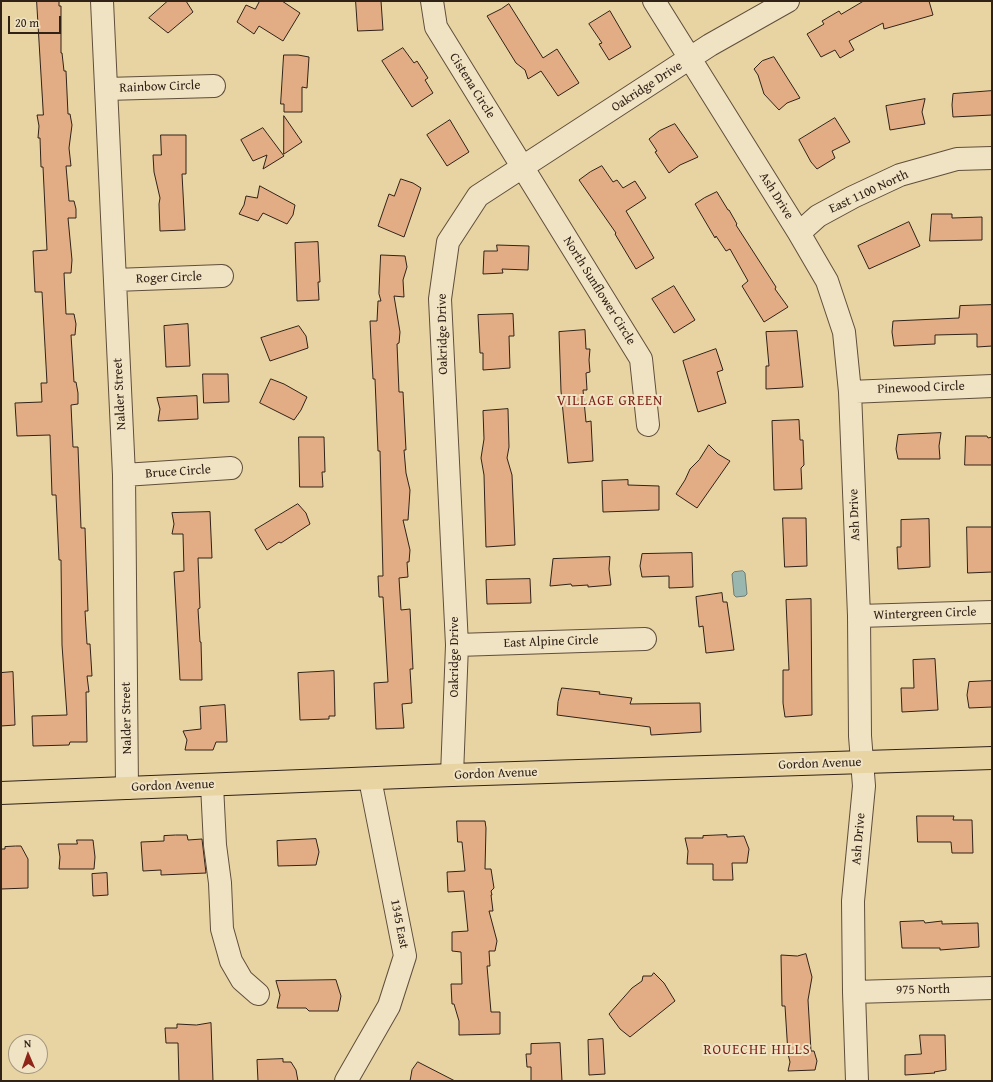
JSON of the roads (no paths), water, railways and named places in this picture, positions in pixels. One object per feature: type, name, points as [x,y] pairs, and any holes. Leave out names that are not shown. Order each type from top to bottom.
[{"type":"main road","name":"Gordon Avenue","points":[[1,793],[452,775],[992,758]]},
{"type":"street","name":"Nalder Street","points":[[102,1],[124,475],[127,788]]},
{"type":"street","name":"Cistena Circle","points":[[432,1],[436,27],[523,168]]},
{"type":"street","name":"Ash Drive","points":[[654,1],[799,233],[827,281],[844,332],[850,392],[859,616],[860,736],[864,786],[853,901],[857,1081]]},
{"type":"street","name":"Oakridge Drive","points":[[452,775],[457,646],[440,299],[448,242],[478,196],[710,45],[788,1]]},
{"type":"street","name":"Rainbow Circle","points":[[106,89],[214,86]]},
{"type":"street","name":"East 1100 North","points":[[799,233],[818,216],[853,197],[900,175],[957,159],[992,158]]},
{"type":"street","name":"North Sunflower Circle","points":[[523,168],[641,360],[648,425]]},
{"type":"street","name":"Roger Circle","points":[[115,280],[222,276]]},
{"type":"street","name":"Pinewood Circle","points":[[850,392],[992,386]]},
{"type":"street","name":"Bruce Circle","points":[[124,475],[231,468]]},
{"type":"street","name":"Wintergreen Circle","points":[[859,616],[992,612]]},
{"type":"street","name":"East Alpine Circle","points":[[457,646],[644,639]]},
{"type":"street","name":"1345 East","points":[[346,1081],[389,1006],[405,956],[370,779]]},
{"type":"street","points":[[212,785],[222,929],[231,961],[242,980],[258,994]]},
{"type":"street","name":"975 North","points":[[854,992],[992,988]]},
{"type":"water","points":[[743,571],[745,573],[747,594],[745,596],[736,597],[734,595],[732,574],[734,572]]},
{"type":"district","name":"VILLAGE GREEN","points":[[610,401]]},
{"type":"district","name":"ROUECHE HILLS","points":[[757,1050]]}]
